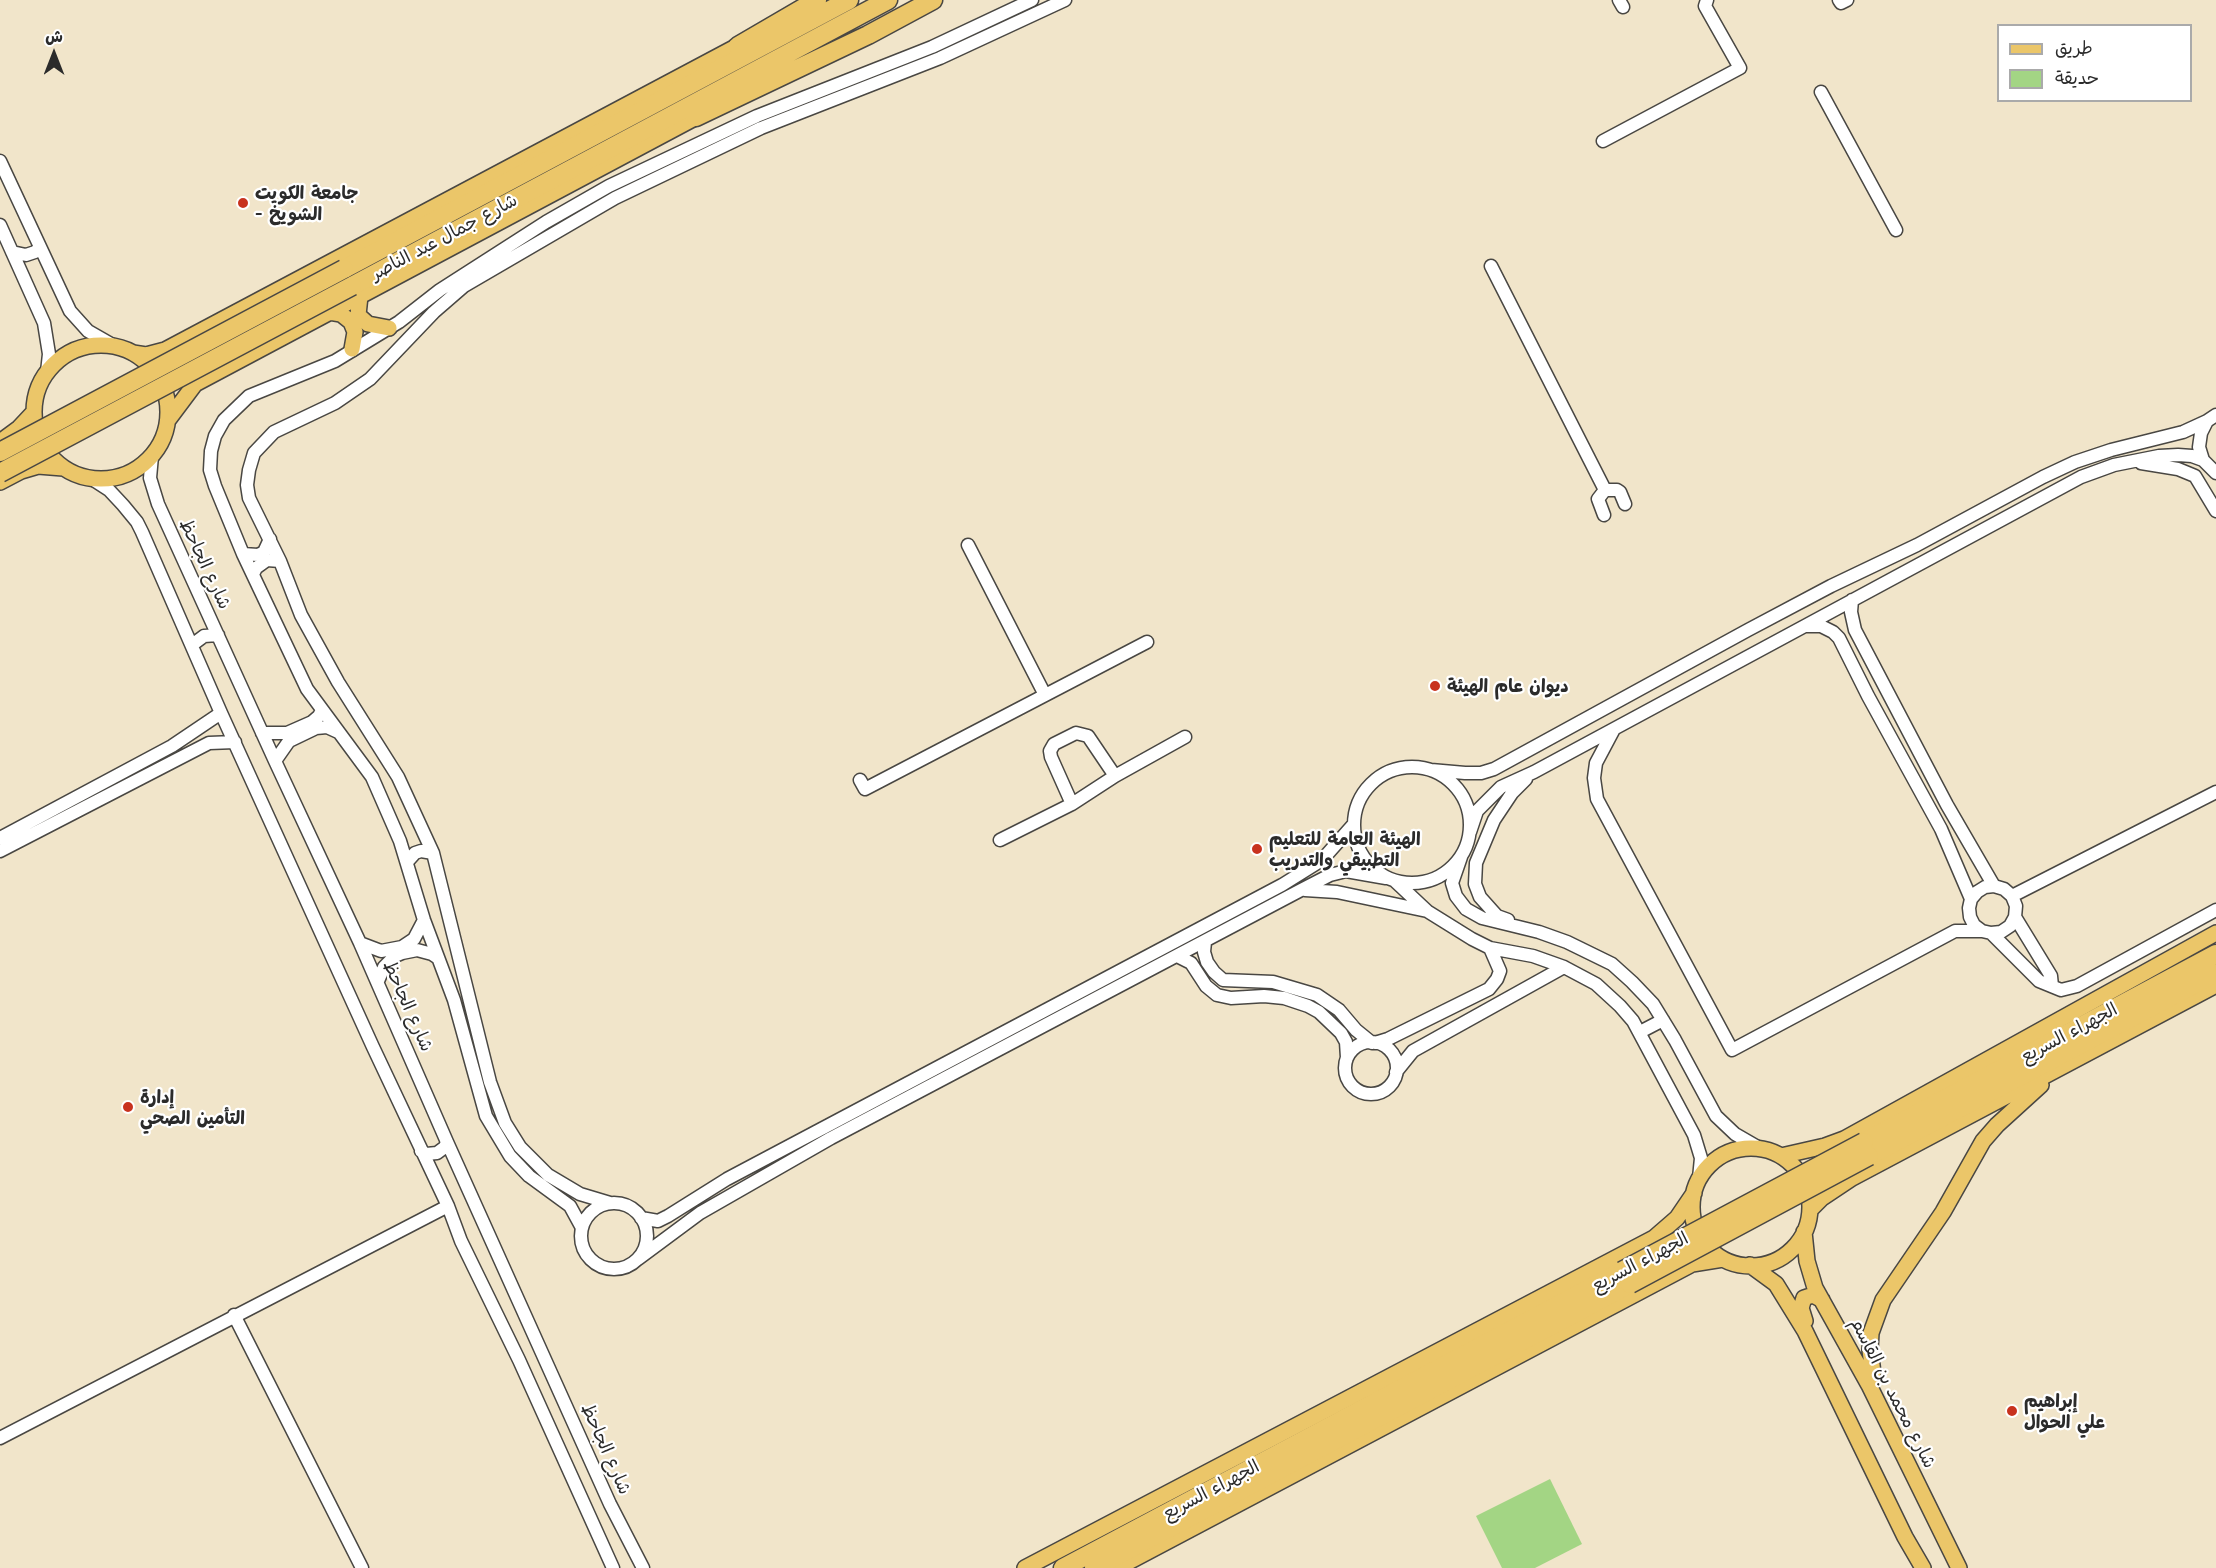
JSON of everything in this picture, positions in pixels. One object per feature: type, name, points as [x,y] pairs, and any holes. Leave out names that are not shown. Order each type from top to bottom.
[{"type":"highway","points":[[736,47],[817,0]]},
{"type":"highway","name":"شارع جمال عبد الناصر","points":[[0,452],[849,0]]},
{"type":"highway","name":"شارع جمال عبد الناصر","points":[[0,473],[888,0]]},
{"type":"highway","points":[[696,117],[868,35],[933,0]]},
{"type":"highway","name":"الجهراء السريع","points":[[1063,1568],[2216,954]]},
{"type":"highway","name":"الجهراء السريع","points":[[1094,1568],[2216,973]]},
{"type":"main road","points":[[133,353],[149,365],[161,381],[167,400],[168,420],[164,437],[152,456],[124,475],[92,479],[63,468],[53,459],[41,442],[34,423],[34,412],[36,396],[47,372],[65,356],[81,348],[98,345],[146,355],[165,350],[824,0]]},
{"type":"main road","points":[[168,420],[195,384],[916,0]]},
{"type":"main road","points":[[360,296],[358,315],[368,324],[389,328]]},
{"type":"main road","points":[[329,312],[341,314],[351,322],[355,332],[352,349]]},
{"type":"main road","points":[[0,442],[19,428],[34,412]]},
{"type":"main road","points":[[0,482],[21,471],[38,466],[63,468]]},
{"type":"main road","name":"الجهراء السريع","points":[[1780,1156],[1825,1146],[1844,1138],[2216,933]]},
{"type":"main road","name":"الجهراء السريع","points":[[1810,1210],[1822,1198],[1852,1178],[2216,985]]},
{"type":"main road","points":[[1869,1385],[1873,1373],[1870,1350],[1871,1333],[1883,1300],[1948,1204],[1983,1141],[1996,1125],[2055,1070]]},
{"type":"main road","points":[[1750,1148],[1761,1149],[1780,1156],[1797,1170],[1803,1179],[1810,1200],[1810,1210],[1799,1242],[1782,1257],[1772,1262],[1750,1265],[1736,1264],[1724,1259],[1706,1245],[1700,1236],[1693,1215],[1694,1193],[1700,1178],[1712,1162],[1730,1152],[1750,1148]]},
{"type":"main road","name":"الجهراء السريع","points":[[1025,1568],[1654,1238],[1677,1218],[1694,1193]]},
{"type":"main road","name":"شارع محمد بن القاسم","points":[[1804,1232],[1810,1277],[1869,1385],[1959,1568]]},
{"type":"main road","name":"الجهراء السريع","points":[[1117,1568],[1692,1264],[1724,1259]]},
{"type":"main road","points":[[1750,1265],[1776,1284],[1805,1330],[1905,1537],[1923,1568]]},
{"type":"main road","points":[[1805,1330],[1802,1301],[1810,1295],[1817,1295],[1822,1300]]},
{"type":"street","points":[[582,1228],[570,1206],[519,1167],[493,1130],[481,1101],[460,1021],[424,920],[400,841],[372,777],[307,688],[243,554],[214,486],[210,470],[215,436],[224,420],[249,396],[335,361],[389,328],[440,290],[555,217],[609,186],[804,104],[1032,0]]},
{"type":"street","points":[[804,104],[940,58],[1065,0]]},
{"type":"street","points":[[1603,141],[1740,68],[1705,6],[1707,0]]},
{"type":"street","points":[[1839,0],[1841,3],[1847,0]]},
{"type":"street","points":[[1821,92],[1896,230]]},
{"type":"street","points":[[774,116],[615,198],[464,286],[434,312],[370,379],[335,403],[274,432],[254,453],[249,470],[247,485],[249,498],[280,561],[301,615],[339,682],[398,777],[433,853],[490,1082],[505,1122],[520,1147],[548,1175],[580,1194],[628,1206],[641,1218],[658,1221],[727,1179],[1310,869],[1332,851],[1353,825]]},
{"type":"street","points":[[0,161],[76,319],[88,331],[116,347]]},
{"type":"street","points":[[0,225],[44,323],[49,354],[47,372]]},
{"type":"street","points":[[12,252],[26,255],[40,248]]},
{"type":"street","points":[[1491,266],[1605,490]]},
{"type":"street","points":[[2212,418],[2201,433],[2199,447],[2203,460],[2216,473]]},
{"type":"street","points":[[1700,1178],[1699,1146],[1640,1032],[1620,1006],[1596,984],[1564,967],[1533,956],[1491,948],[1427,911],[1390,880],[1373,870],[1363,858],[1356,844],[1353,825],[1355,812],[1362,795],[1373,782],[1388,772],[1404,768],[1473,773],[1494,769],[1748,630],[1831,586],[1917,545],[2043,477],[2075,462],[2111,450],[2183,432],[2212,418]]},
{"type":"street","points":[[1539,932],[1482,918],[1466,909],[1456,896],[1452,883],[1477,811],[1501,787],[1534,772],[2081,477],[2131,461],[2178,454],[2203,460]]},
{"type":"street","name":"شارع الجاحظ","points":[[152,456],[150,478],[154,496],[378,981],[447,1142],[610,1504],[643,1568]]},
{"type":"street","points":[[2131,461],[2178,469],[2195,476],[2216,511]]},
{"type":"street","points":[[2075,462],[2081,477]]},
{"type":"street","points":[[2043,477],[2051,493]]},
{"type":"street","points":[[92,479],[117,498],[137,522],[221,713],[448,1206],[461,1241],[523,1370],[613,1568]]},
{"type":"street","points":[[1605,490],[1620,492],[1625,504]]},
{"type":"street","points":[[1604,515],[1598,499],[1605,490]]},
{"type":"street","points":[[243,554],[258,555],[264,552],[270,539]]},
{"type":"street","points":[[968,545],[1046,694]]},
{"type":"street","points":[[253,574],[261,563],[280,561]]},
{"type":"street","points":[[1852,600],[1852,621],[1867,653],[1947,805],[1994,886]]},
{"type":"street","points":[[1805,626],[1821,626],[1839,638],[1941,829],[1970,904],[1970,918],[1974,925],[1986,932],[2039,981],[2061,990],[2077,986],[2216,910]]},
{"type":"street","points":[[192,645],[204,636],[218,635]]},
{"type":"street","points":[[860,780],[865,789],[944,741],[1046,694],[1147,642]]},
{"type":"street","points":[[1851,661],[1867,653]]},
{"type":"street","points":[[1608,706],[1617,727]]},
{"type":"street","points":[[262,733],[287,733],[312,722],[320,716],[322,710]]},
{"type":"street","points":[[0,838],[172,746],[201,729],[221,713]]},
{"type":"street","points":[[275,761],[289,741],[316,728],[327,727],[339,732]]},
{"type":"street","points":[[1617,727],[1596,763],[1594,778],[1597,799],[1732,1050],[1955,931],[2001,932],[2010,926],[2015,917],[2016,906],[2012,896],[2004,889],[1994,886],[1985,887],[1977,892],[1955,931]]},
{"type":"street","points":[[201,729],[207,735],[209,743]]},
{"type":"street","points":[[1072,804],[1051,756],[1050,751],[1054,744],[1076,733],[1088,736],[1115,776]]},
{"type":"street","points":[[1000,840],[1072,804],[1115,776],[1185,737]]},
{"type":"street","points":[[0,851],[209,743],[235,742]]},
{"type":"street","points":[[1431,770],[1448,780],[1461,794],[1469,812],[1470,832]]},
{"type":"street","points":[[1534,772],[1512,793],[1494,820],[1476,863],[1475,884],[1479,897],[1497,916],[1567,942],[1612,964],[1632,981],[1653,1004],[1663,1020],[1716,1116],[1735,1134],[1761,1149]]},
{"type":"street","points":[[2012,896],[2216,792]]},
{"type":"street","points":[[400,841],[411,845],[422,840],[425,835]]},
{"type":"street","points":[[407,862],[410,857],[421,851],[433,853]]},
{"type":"street","points":[[610,1203],[602,1205],[589,1214],[582,1228],[582,1247],[592,1262],[618,1269],[638,1259],[700,1213],[831,1138],[1330,875],[1346,871],[1413,884],[1432,880],[1448,871],[1461,857]]},
{"type":"street","points":[[1301,890],[1330,891],[1427,911]]},
{"type":"street","points":[[2015,917],[2051,976],[2052,986]]},
{"type":"street","points":[[360,943],[381,951],[402,947],[414,939],[424,920]]},
{"type":"street","points":[[1190,934],[1201,944],[1207,962],[1223,980],[1273,982],[1317,995],[1339,1010],[1356,1030],[1374,1043],[1383,1046],[1394,1057],[1396,1072]]},
{"type":"street","points":[[1347,1058],[1358,1046],[1388,1039],[1489,989],[1500,971],[1491,948]]},
{"type":"street","points":[[378,981],[384,967],[402,953],[417,950],[438,958]]},
{"type":"street","points":[[1177,956],[1191,963],[1206,986],[1217,995],[1231,998],[1264,996],[1284,998],[1319,1012],[1341,1033],[1346,1042],[1345,1066],[1349,1082],[1355,1089],[1371,1094],[1389,1087],[1396,1072],[1413,1051],[1564,967]]},
{"type":"street","points":[[1640,1032],[1663,1020]]},
{"type":"street","points":[[997,1034],[1004,1046]]},
{"type":"street","points":[[421,1151],[426,1154],[437,1153],[445,1147],[447,1142]]},
{"type":"street","points":[[0,1438],[448,1206]]},
{"type":"street","points":[[638,1259],[647,1239],[641,1218]]},
{"type":"street","points":[[234,1315],[362,1568]]},
{"type":"green space","points":[[1550,1479],[1582,1544],[1535,1568],[1502,1568],[1476,1516]]},
{"type":"place","name":"جامعة الكويت - الشويخ","points":[[243,203]]},
{"type":"place","name":"ديوان عام الهيئة","points":[[1435,686]]},
{"type":"place","name":"الهيئة العامة للتعليم التطبيقي والتدريب","points":[[1257,849]]},
{"type":"place","name":"إدارة التأمين الصحي","points":[[128,1107]]},
{"type":"place","name":"إبراهيم علي الحوال","points":[[2012,1411]]}]
